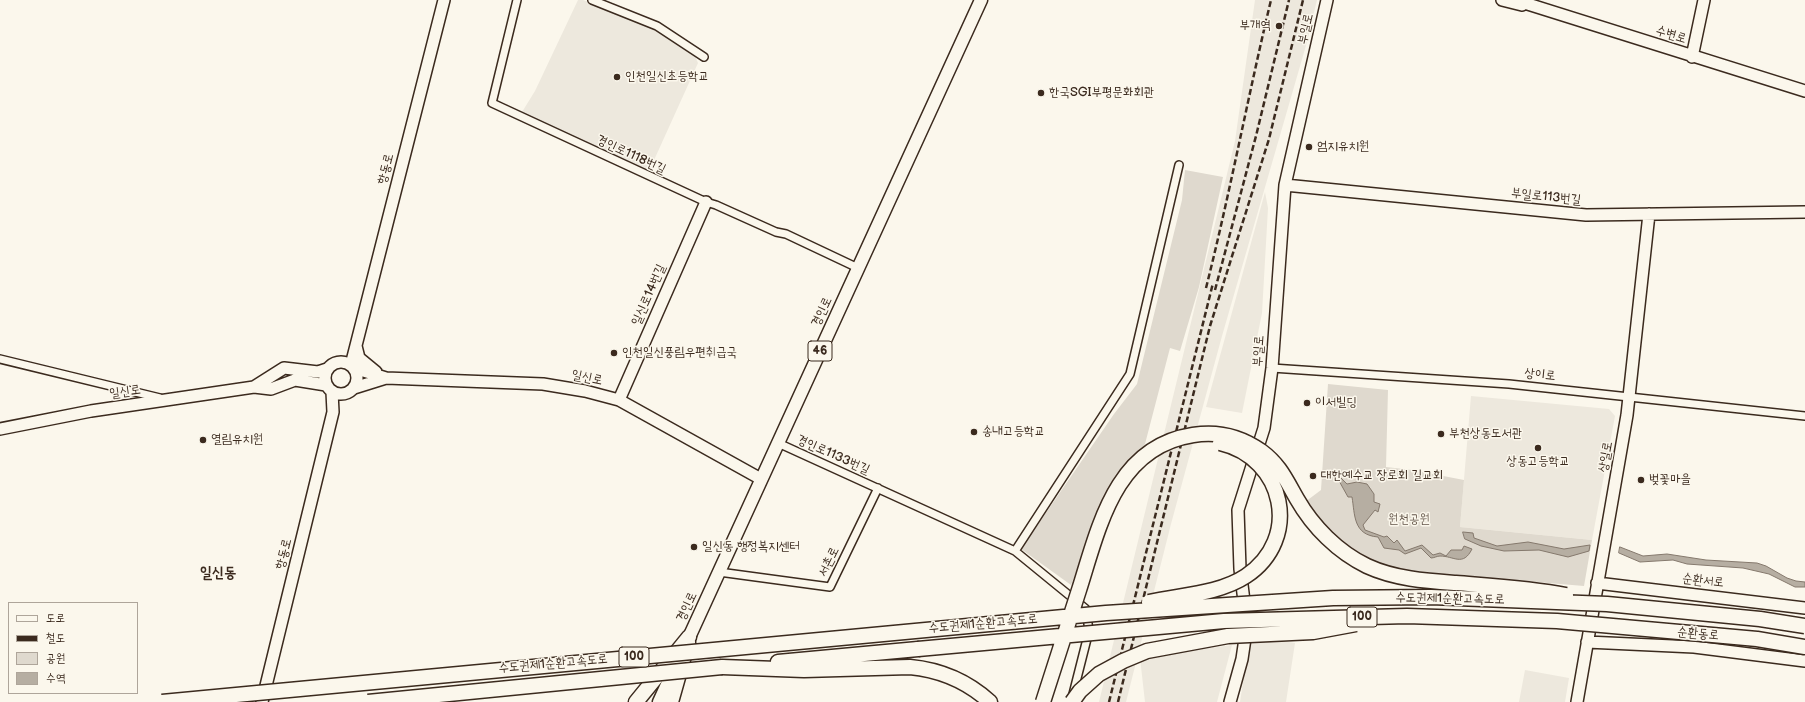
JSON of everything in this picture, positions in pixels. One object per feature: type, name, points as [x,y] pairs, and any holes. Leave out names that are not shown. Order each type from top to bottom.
[{"type":"highway","points":[[1043,702],[1098,529],[1114,493],[1132,468],[1147,453],[1163,444],[1182,437],[1202,434],[1225,435],[1245,441],[1262,451],[1289,481],[1300,504],[1326,536],[1351,558],[1369,567],[1410,579],[1537,590],[1608,604]]},
{"type":"highway","points":[[1051,702],[1112,514],[1124,491],[1139,471],[1156,457],[1173,448],[1189,443],[1205,441],[1235,448],[1247,454],[1259,464],[1271,481],[1279,500],[1280,521],[1276,542],[1265,561],[1246,576],[1222,587],[1106,613]]},
{"type":"highway","name":"수도권제1순환고속도로","points":[[162,702],[1106,613],[1333,598],[1431,597],[1608,604],[1760,619],[1805,626]]},
{"type":"highway","points":[[1072,702],[1080,691],[1099,674],[1123,660],[1147,651],[1228,636],[1313,632],[1407,616]]},
{"type":"highway","name":"수도권제1순환고속도로","points":[[368,702],[722,667],[1224,621],[1407,616],[1557,621],[1757,639],[1805,647]]},
{"type":"highway","points":[[636,702],[689,637]]},
{"type":"highway","points":[[670,702],[689,637]]},
{"type":"highway","points":[[722,667],[804,670],[910,667],[927,668],[962,681],[978,691],[990,702]]},
{"type":"main road","name":"경인로","points":[[659,702],[981,0]]},
{"type":"street","name":"항동로","points":[[349,365],[356,345],[444,0]]},
{"type":"street","name":"경인로1118번길","points":[[517,0],[492,103],[706,202],[776,232],[786,234],[858,268]]},
{"type":"street","points":[[592,0],[657,26],[704,57]]},
{"type":"street","name":"부일로","points":[[1230,702],[1242,659],[1248,625],[1240,569],[1238,510],[1264,428],[1272,368],[1285,185],[1327,0]]},
{"type":"street","name":"수변로","points":[[1502,0],[1519,6],[1523,1],[1692,57],[1805,92]]},
{"type":"street","points":[[1692,57],[1704,0]]},
{"type":"street","points":[[1015,551],[1130,374],[1179,165]]},
{"type":"street","name":"부일로113번길","points":[[1285,185],[1586,215],[1805,212]]},
{"type":"street","name":"일신로14번길","points":[[619,400],[706,202]]},
{"type":"street","name":"상일로","points":[[1577,702],[1630,396],[1648,214]]},
{"type":"street","points":[[356,345],[359,358],[369,367],[386,378]]},
{"type":"street","points":[[0,359],[170,400]]},
{"type":"street","points":[[335,363],[349,365],[357,378],[352,390],[341,394],[329,388],[325,380],[327,369],[335,363]]},
{"type":"street","name":"일신로","points":[[349,365],[386,378],[543,384],[585,391],[619,400],[761,479]]},
{"type":"street","name":"일신로","points":[[254,388],[284,368],[318,372],[327,369]]},
{"type":"street","name":"상이로","points":[[1272,368],[1487,382],[1630,396],[1805,416]]},
{"type":"street","name":"일신로","points":[[352,390],[386,378]]},
{"type":"street","name":"일신로","points":[[0,429],[91,411],[254,388],[271,389],[295,380],[329,388]]},
{"type":"street","name":"항동로","points":[[262,702],[333,412],[329,388]]},
{"type":"street","name":"항동로","points":[[333,412],[352,390]]},
{"type":"street","name":"경인로1133번길","points":[[778,443],[1015,551],[1086,609],[1089,631],[1073,690],[1072,702]]},
{"type":"street","name":"서촌로","points":[[719,572],[830,587],[878,488]]},
{"type":"street","name":"순환서로","points":[[1597,583],[1805,608]]},
{"type":"street","name":"순환동로","points":[[1587,642],[1694,647],[1805,661]]},
{"type":"shaded area","name":"인천일신초등학교","points":[[578,0],[583,0],[655,30],[695,56],[698,63],[650,169],[647,172],[522,112],[535,91]]},
{"type":"shaded area","points":[[1255,0],[1317,0],[1307,42],[1222,336],[1171,524],[1126,702],[1099,702],[1235,141]]},
{"type":"shaded area","points":[[1265,192],[1268,208],[1262,313],[1242,413],[1206,407]]},
{"type":"shaded area","name":"상동고등학교","points":[[1471,396],[1609,409],[1615,416],[1592,540],[1460,527]]},
{"type":"shaded area","points":[[1250,636],[1295,643],[1286,702],[1240,702]]},
{"type":"shaded area","points":[[1232,645],[1217,702],[1145,702],[1140,658]]},
{"type":"shaded area","points":[[1525,670],[1569,678],[1565,702],[1519,702]]},
{"type":"green space","points":[[1185,170],[1223,177],[1199,287],[1180,351],[1170,348],[1145,444],[1100,508],[1071,585],[1021,549],[1114,414],[1137,384],[1182,200]]},
{"type":"green space","name":"원천공원","points":[[1328,384],[1388,390],[1386,467],[1412,470],[1464,480],[1460,527],[1592,540],[1584,586],[1405,571],[1374,562],[1344,546],[1325,529],[1305,502],[1321,490]]},
{"type":"water","points":[[1340,477],[1347,484],[1357,482],[1367,484],[1374,494],[1374,502],[1380,504],[1378,512],[1375,510],[1363,525],[1365,530],[1384,537],[1387,536],[1394,543],[1397,540],[1405,551],[1422,545],[1433,555],[1440,553],[1446,556],[1451,550],[1462,550],[1464,546],[1472,549],[1465,558],[1458,559],[1445,556],[1431,558],[1421,548],[1405,554],[1399,550],[1384,548],[1378,537],[1364,532],[1360,528],[1355,517],[1352,497],[1348,497],[1338,479]]},
{"type":"water","points":[[1463,532],[1473,533],[1474,538],[1497,546],[1528,542],[1564,549],[1590,545],[1589,551],[1568,557],[1539,550],[1504,551],[1481,546],[1465,539]]},
{"type":"water","points":[[1620,547],[1643,556],[1667,554],[1706,560],[1757,563],[1766,566],[1787,578],[1805,582],[1805,587],[1795,587],[1769,574],[1743,568],[1687,564],[1673,560],[1640,562],[1619,553]]},
{"type":"railway","points":[[1206,288],[1271,0]]},
{"type":"railway","points":[[1215,290],[1256,136],[1289,0]]},
{"type":"railway","points":[[1118,702],[1210,326],[1269,139],[1303,0]]},
{"type":"railway","points":[[1109,702],[1213,283]]},
{"type":"place","name":"부개역","points":[[1279,26]]},
{"type":"place","name":"인천일신초등학교","points":[[617,77]]},
{"type":"place","name":"한국SGI부평문화회관","points":[[1041,93]]},
{"type":"place","name":"엄지유치원","points":[[1309,147]]},
{"type":"place","name":"인천일신풍림우편취급국","points":[[614,353]]},
{"type":"place","name":"이서빌딩","points":[[1307,403]]},
{"type":"place","name":"송내고등학교","points":[[974,432]]},
{"type":"place","name":"부천상동도서관","points":[[1441,434]]},
{"type":"place","name":"열림유치원","points":[[203,440]]},
{"type":"place","name":"상동고등학교","points":[[1538,448]]},
{"type":"place","name":"대한예수교 장로회 길교회","points":[[1313,476]]},
{"type":"place","name":"벚꽃마을","points":[[1641,480]]},
{"type":"place","name":"일신동 행정복지센터","points":[[694,547]]},
{"type":"district","name":"일신동","points":[[218,573]]}]
